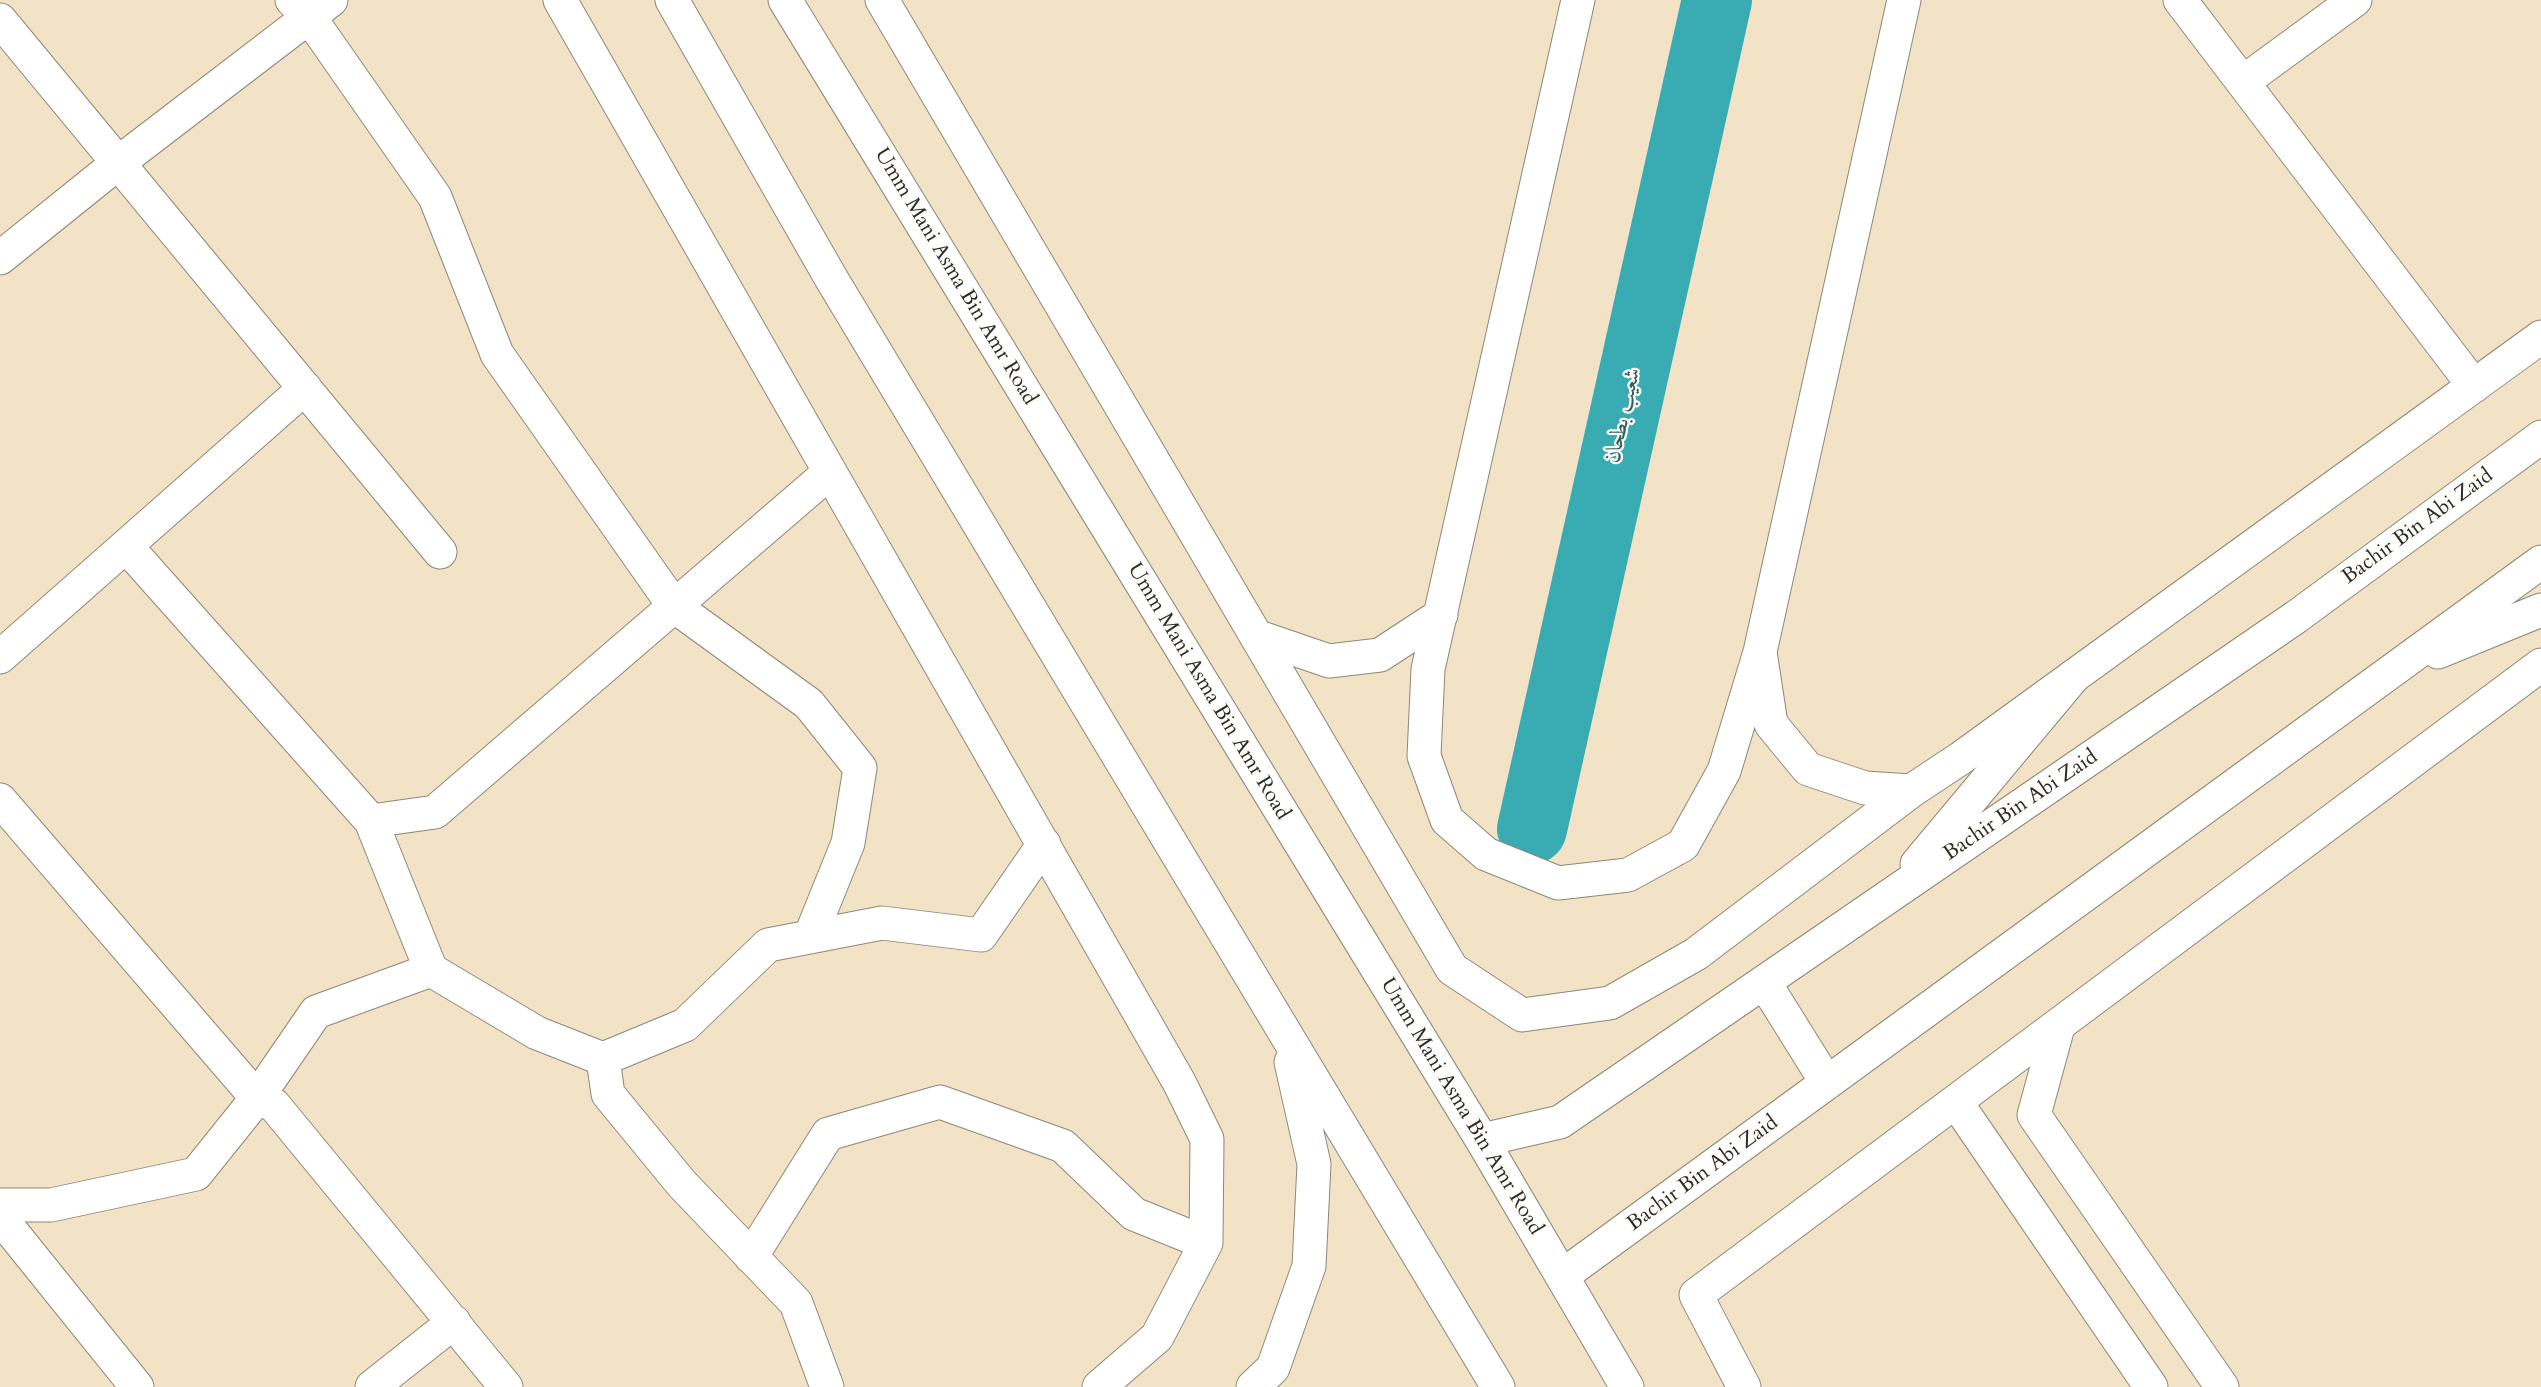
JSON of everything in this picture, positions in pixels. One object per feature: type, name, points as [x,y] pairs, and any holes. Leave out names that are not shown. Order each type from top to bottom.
[{"type":"street","points":[[560,0],[1044,844],[1179,1082],[1207,1139],[1206,1243],[1157,1337],[1099,1387]]},
{"type":"street","points":[[672,0],[831,278],[1497,1387]]},
{"type":"street","name":"Umm Mani Asma Bin Amr Road","points":[[785,0],[1482,1140],[1627,1387]]},
{"type":"street","points":[[882,0],[1452,969],[1522,1015],[1610,1003],[1686,959],[1911,791],[1961,758],[2541,337]]},
{"type":"street","points":[[1578,0],[1428,669],[1424,756],[1447,820],[1486,854],[1558,882],[1628,875],[1683,845],[1724,771],[1760,652],[1904,0]]},
{"type":"street","points":[[2180,0],[2474,386]]},
{"type":"street","points":[[2243,82],[2355,0]]},
{"type":"street","points":[[0,258],[311,6],[435,197],[497,354],[674,606],[809,704],[860,768],[848,843],[810,938]]},
{"type":"street","points":[[0,20],[440,552]]},
{"type":"street","points":[[0,657],[305,388]]},
{"type":"street","name":"Bachir Bin Abi Zaid","points":[[1482,1140],[1560,1122],[2296,617],[2541,437]]},
{"type":"street","points":[[370,821],[435,812],[830,472]]},
{"type":"street","points":[[126,546],[370,821],[431,970],[537,1033],[603,1059],[685,1025],[768,945],[882,923],[981,934],[1044,844]]},
{"type":"street","name":"Bachir Bin Abi Zaid","points":[[1562,1276],[2541,562]]},
{"type":"street","points":[[2392,671],[2541,610]]},
{"type":"street","points":[[1256,636],[1329,661],[1380,655],[1441,615]]},
{"type":"street","points":[[1760,652],[1771,724],[1808,770],[1865,788],[1911,791]]},
{"type":"street","points":[[1744,1387],[1696,1295],[2058,1027],[2541,664]]},
{"type":"street","points":[[1891,895],[2074,676]]},
{"type":"street","points":[[0,800],[257,1098],[274,1105],[506,1387]]},
{"type":"street","points":[[0,1205],[51,1205],[196,1174],[257,1098],[316,1012],[431,970]]},
{"type":"street","points":[[1764,982],[1827,1083]]},
{"type":"street","points":[[2058,1027],[2034,1115],[2222,1387]]},
{"type":"street","points":[[1253,1387],[1273,1368],[1309,1266],[1314,1164],[1285,1034]]},
{"type":"street","points":[[603,1059],[608,1094],[682,1184],[796,1303],[827,1387]]},
{"type":"street","points":[[751,1257],[828,1134],[940,1102],[1063,1146],[1134,1214],[1206,1243]]},
{"type":"street","points":[[1956,1102],[2151,1387]]},
{"type":"street","points":[[0,1217],[137,1387]]},
{"type":"street","points":[[372,1387],[454,1322]]},
{"type":"waterway","name":"شعيب بطحان","points":[[1532,829],[1717,0]]}]
